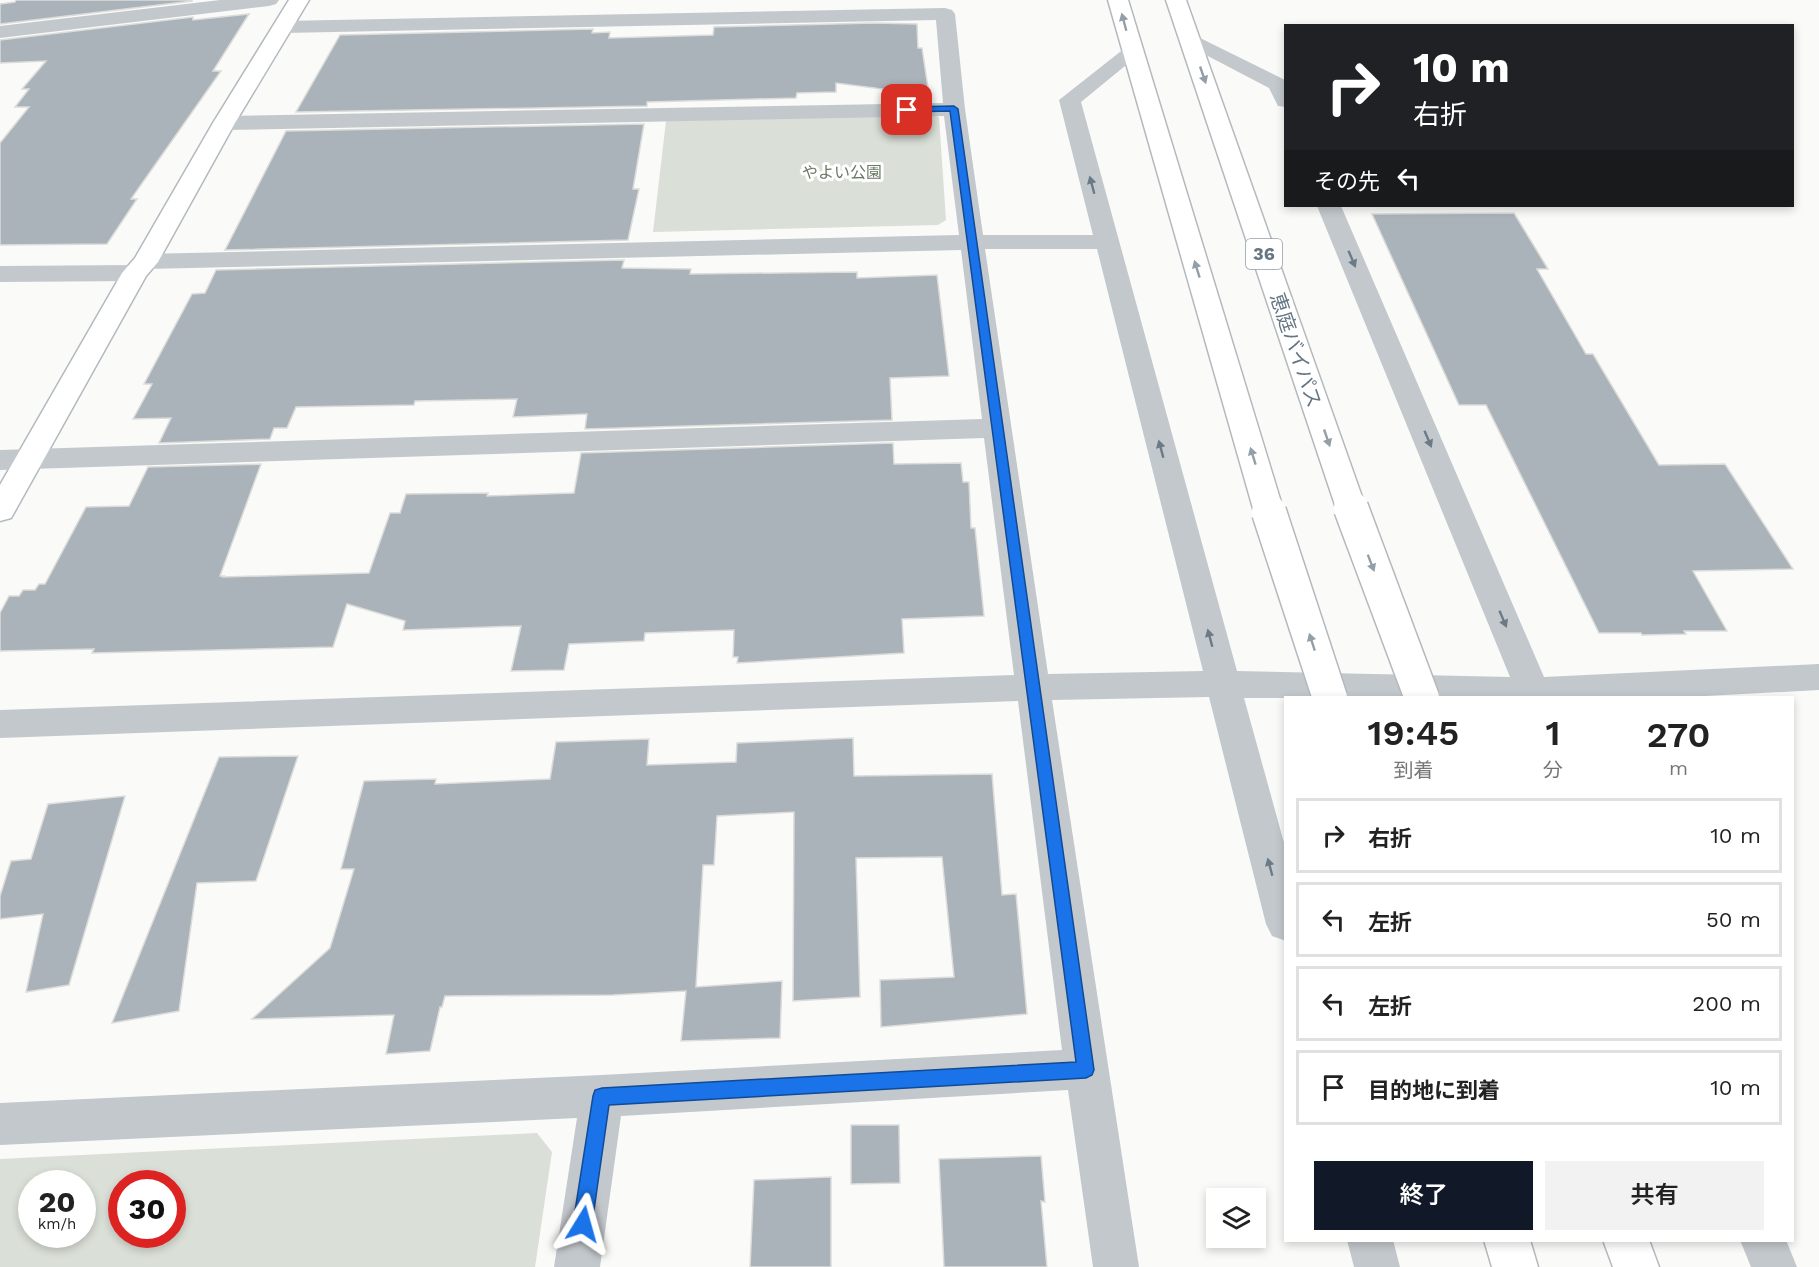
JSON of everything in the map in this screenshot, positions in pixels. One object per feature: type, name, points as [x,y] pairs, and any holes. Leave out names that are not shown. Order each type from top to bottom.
[{"type":"main road","points":[[0,511],[224,123],[299,0]]},
{"type":"main road","points":[[1118,0],[1269,512],[1329,696]]},
{"type":"main road","name":"恵庭バイパス","points":[[1176,0],[1351,508],[1421,696]]},
{"type":"main road","points":[[1508,1242],[1515,1267]]},
{"type":"main road","points":[[1627,1242],[1636,1267]]},
{"type":"street","points":[[4,36],[269,0]]},
{"type":"street","points":[[283,27],[755,8],[945,14],[954,109],[974,242],[997,428],[1086,1070],[1116,1267]]},
{"type":"street","points":[[1190,39],[1278,84],[1284,97]]},
{"type":"street","points":[[1132,51],[1070,100],[1284,916]]},
{"type":"street","points":[[224,123],[954,109]]},
{"type":"street","points":[[1329,207],[1535,694]]},
{"type":"street","points":[[0,274],[974,242],[1107,242]]},
{"type":"street","points":[[0,460],[997,428]]},
{"type":"street","points":[[0,724],[1034,687],[1222,684],[1535,694],[1819,677]]},
{"type":"street","points":[[0,1124],[602,1096],[1086,1070]]},
{"type":"street","points":[[577,1267],[602,1096]]},
{"type":"street","points":[[1371,1242],[1377,1267]]},
{"type":"street","points":[[1764,1242],[1774,1267]]},
{"type":"green space","name":"やよい公園","points":[[930,114],[939,117],[946,220],[938,225],[653,232],[666,121]]},
{"type":"green space","points":[[537,1133],[552,1152],[535,1267],[0,1267],[0,1159]]},
{"type":"building","points":[[16,0],[192,1],[0,24],[0,4]]},
{"type":"building","points":[[249,14],[213,71],[221,71],[131,199],[137,199],[107,244],[0,245],[0,143],[29,107],[15,107],[29,89],[22,89],[46,61],[0,63],[0,40],[193,17],[193,20]]},
{"type":"building","points":[[917,24],[918,48],[922,48],[928,88],[882,89],[836,83],[836,92],[797,93],[796,98],[647,102],[647,106],[296,112],[340,35],[593,29],[592,33],[610,32],[609,38],[713,35],[714,27]]},
{"type":"building","points":[[644,124],[633,189],[639,189],[628,240],[225,250],[286,131]]},
{"type":"building","points":[[1514,213],[1548,269],[1537,269],[1586,354],[1593,354],[1659,465],[1725,464],[1793,569],[1693,571],[1727,631],[1684,631],[1686,634],[1642,635],[1641,633],[1599,633],[1486,405],[1459,405],[1372,214]]},
{"type":"building","points":[[624,260],[622,268],[691,269],[690,274],[857,272],[857,278],[937,275],[949,376],[890,378],[892,420],[585,429],[587,414],[513,417],[517,399],[415,401],[414,405],[296,407],[287,428],[274,428],[270,439],[159,443],[171,418],[133,419],[152,384],[144,384],[192,294],[205,293],[216,270]]},
{"type":"building","points":[[893,443],[894,464],[961,463],[963,482],[969,482],[971,528],[975,528],[984,616],[902,619],[904,653],[737,663],[738,657],[733,657],[734,630],[645,633],[644,641],[569,644],[564,670],[511,671],[521,626],[403,630],[405,621],[347,604],[333,647],[92,653],[94,649],[0,651],[0,613],[9,596],[19,596],[23,590],[35,590],[39,584],[45,584],[86,507],[129,506],[148,467],[261,464],[220,576],[369,573],[390,513],[400,513],[406,494],[488,493],[487,496],[574,493],[581,453]]},
{"type":"building","points":[[853,738],[854,776],[992,774],[1002,895],[1016,894],[1027,1014],[881,1027],[880,980],[954,977],[942,857],[856,858],[860,997],[793,1001],[794,812],[717,816],[714,865],[703,865],[696,987],[782,981],[780,1038],[681,1041],[686,991],[613,995],[445,996],[442,1007],[440,1007],[430,1051],[386,1054],[394,1015],[252,1019],[330,948],[354,869],[341,869],[364,781],[436,779],[435,784],[550,779],[556,742],[649,739],[647,765],[736,762],[737,743]]},
{"type":"building","points":[[298,756],[256,881],[197,883],[179,1011],[112,1023],[219,757]]},
{"type":"building","points":[[125,796],[69,985],[26,992],[43,914],[0,919],[0,896],[11,861],[31,859],[48,804]]},
{"type":"building","points":[[851,1125],[899,1125],[900,1183],[851,1184]]},
{"type":"building","points":[[1041,1156],[1045,1202],[1041,1201],[1047,1267],[944,1267],[939,1159]]},
{"type":"building","points":[[831,1177],[831,1267],[750,1267],[754,1180]]},
{"type":"route","points":[[583,1224],[602,1096],[1086,1070],[954,109],[907,110]]}]
